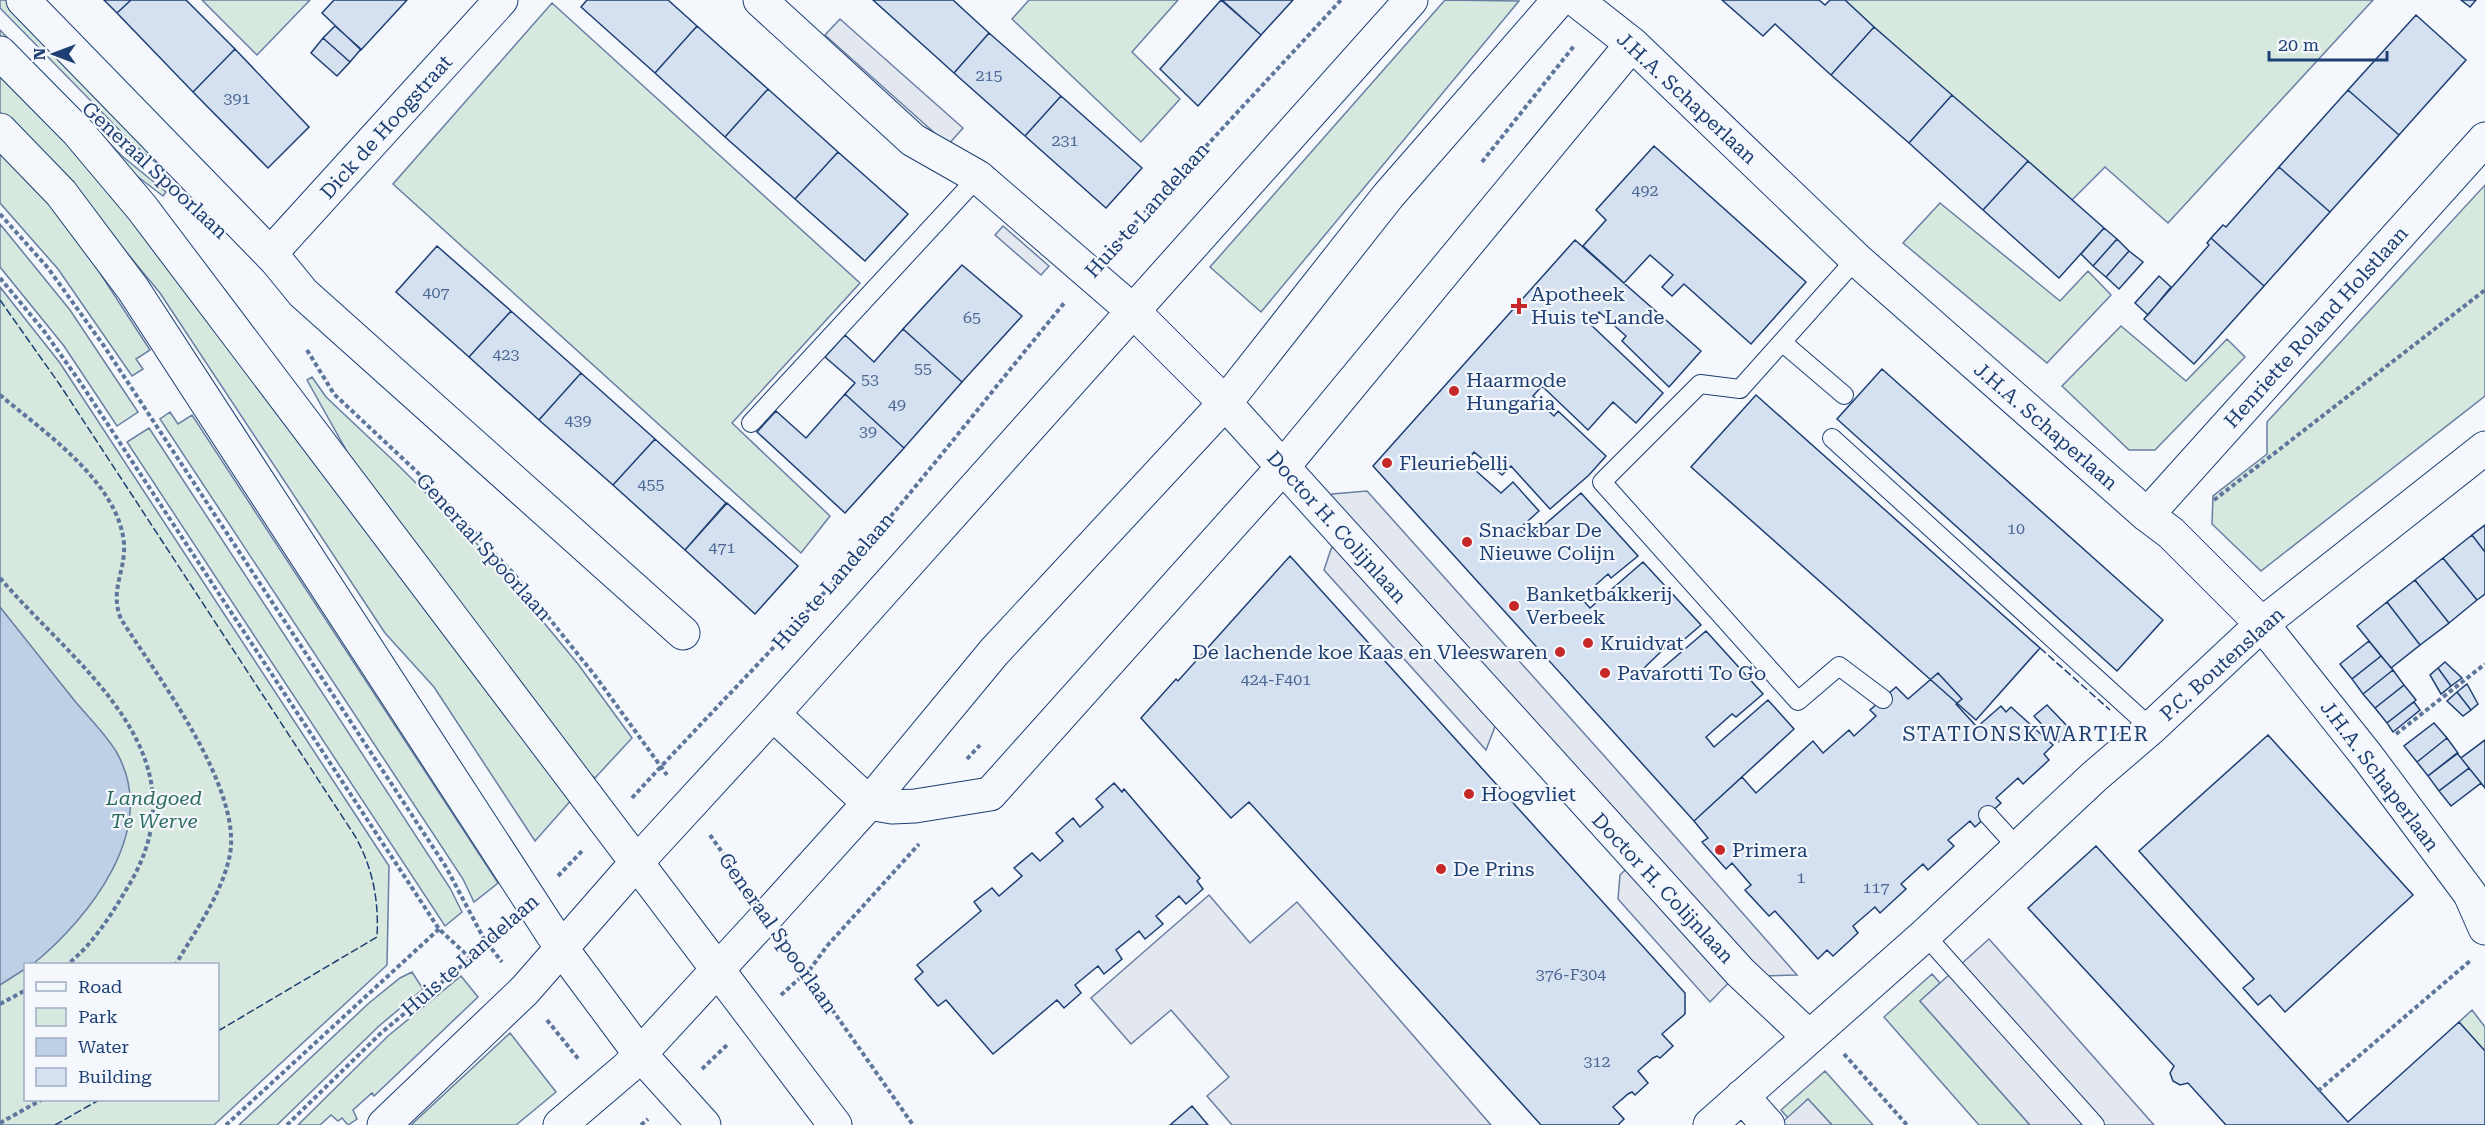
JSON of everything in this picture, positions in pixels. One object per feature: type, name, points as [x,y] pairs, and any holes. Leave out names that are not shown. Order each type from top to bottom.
[{"type":"street","name":"Generaal Spoorlaan","points":[[23,0],[270,254],[303,293],[683,633]]},
{"type":"street","name":"Dick de Hoogstraat","points":[[270,254],[501,0]]},
{"type":"street","points":[[384,1125],[525,990],[637,862],[773,714],[1411,0]]},
{"type":"street","points":[[560,1125],[603,1090],[640,1054],[869,803],[994,652],[1225,403],[1388,196],[1559,0]]},
{"type":"street","name":"J.H.A. Schaperlaan","points":[[1576,0],[1632,44],[1856,259],[2159,524],[2262,624],[2367,756],[2477,888],[2481,942]]},
{"type":"street","name":"Doctor H. Colijnlaan","points":[[773,4],[913,140],[978,177],[1133,311],[1225,403],[1740,972],[1809,1037]]},
{"type":"street","points":[[773,714],[869,803],[892,807],[915,806],[990,794],[1282,468],[1632,44]]},
{"type":"street","name":"Generaal Spoorlaan","points":[[0,53],[78,132],[142,208],[835,1125]]},
{"type":"street","points":[[0,130],[61,193],[134,289],[562,949],[640,1054],[704,1125]]},
{"type":"street","name":"Henriette Roland Holstlaan","points":[[2159,524],[2485,139]]},
{"type":"street","name":"P.C. Boutenslaan","points":[[1809,1037],[1925,935],[2262,624],[2485,448]]},
{"type":"street","points":[[1710,1125],[1809,1037]]},
{"type":"street","points":[[1742,1096],[1768,1125]]},
{"type":"lane","points":[[751,423],[978,177]]},
{"type":"lane","points":[[1856,259],[1740,389],[1700,384],[1602,482],[1798,701],[1839,666],[1883,699]]},
{"type":"lane","points":[[1782,342],[1844,395]]},
{"type":"lane","points":[[1832,438],[2151,728]]},
{"type":"lane","points":[[1988,815],[2018,848]]},
{"type":"lane","points":[[1925,935],[2095,1125]]},
{"type":"path","name":"Huis te Landelaan","points":[[287,1125],[381,1033],[471,959],[532,903],[769,653],[858,554],[1090,272],[1341,0]]},
{"type":"path","points":[[0,214],[48,268],[104,346],[446,867],[488,944],[603,1090]]},
{"type":"path","points":[[0,278],[39,324],[80,381],[439,929],[471,959]]},
{"type":"path","points":[[2159,524],[2485,290]]},
{"type":"path","name":"Generaal Spoorlaan","points":[[304,343],[334,394],[443,499],[519,580],[584,661],[662,767],[913,1125]]},
{"type":"path","points":[[0,395],[88,473],[110,501],[122,532],[124,551],[115,596],[116,608],[197,739],[221,792],[231,830],[230,857],[216,894],[177,963]]},
{"type":"path","points":[[0,578],[118,708],[135,736],[151,778],[153,817],[143,860],[104,926],[80,955],[69,963]]},
{"type":"path","points":[[2394,735],[2485,664]]},
{"type":"path","name":"Huis te Landelaan","points":[[226,1125],[439,929]]},
{"type":"path","points":[[2318,1091],[2481,942]]},
{"type":"path","points":[[641,1125],[806,972]]},
{"type":"path","points":[[0,1004],[24,991]]},
{"type":"path","points":[[1809,1037],[1833,1041],[1907,1125]]},
{"type":"path","points":[[0,1123],[39,1101]]},
{"type":"green space","points":[[0,0],[9,0],[192,192],[133,144],[0,8]]},
{"type":"green space","points":[[202,0],[310,0],[257,55]]},
{"type":"green space","points":[[1029,0],[1178,0],[1132,52],[1180,99],[1141,142],[1012,19]]},
{"type":"green space","points":[[1445,0],[1519,1],[1261,312],[1210,267]]},
{"type":"green space","points":[[1844,0],[2373,0],[2168,223],[2105,167],[2069,203]]},
{"type":"green space","points":[[552,3],[860,283],[732,423],[830,516],[801,553],[393,184]]},
{"type":"green space","points":[[0,30],[122,156],[166,192],[163,196],[133,173],[0,40]]},
{"type":"green space","points":[[0,69],[98,171],[574,797],[535,841],[434,687],[385,633],[160,293],[89,207],[0,115]]},
{"type":"green space","points":[[0,144],[72,230],[150,350],[136,359],[143,369],[132,376],[58,269],[0,203]]},
{"type":"green space","points":[[2485,185],[2485,396],[2261,571],[2212,524],[2213,496],[2267,454],[2267,422]]},
{"type":"green space","points":[[1940,203],[2060,301],[2088,271],[2111,295],[2047,363],[1903,243]]},
{"type":"green space","points":[[0,224],[70,310],[138,412],[117,426],[64,346],[0,267]]},
{"type":"green space","name":"Landgoed Te Werve","points":[[0,287],[60,363],[389,866],[387,965],[214,1125],[0,1125]]},
{"type":"green space","points":[[2121,326],[2186,381],[2227,339],[2245,357],[2155,450],[2129,450],[2062,386]]},
{"type":"green space","points":[[312,377],[326,397],[488,555],[578,664],[632,738],[595,778],[583,769],[354,464],[307,380]]},
{"type":"green space","points":[[170,412],[178,424],[192,415],[498,883],[474,902],[463,879],[160,419]]},
{"type":"green space","points":[[149,428],[450,888],[462,912],[445,926],[127,442]]},
{"type":"green space","points":[[412,972],[423,989],[379,1026],[277,1125],[239,1125],[369,1003],[400,978]]},
{"type":"green space","points":[[1932,974],[1940,983],[1920,1001],[2030,1125],[1979,1125],[1884,1017]]},
{"type":"green space","points":[[461,976],[478,997],[374,1096],[372,1093],[353,1110],[357,1119],[348,1125],[342,1118],[338,1121],[331,1115],[320,1125],[298,1125],[388,1036]]},
{"type":"green space","points":[[2472,1010],[2485,1027],[2485,1051],[2459,1022]]},
{"type":"green space","points":[[510,1033],[556,1092],[516,1125],[411,1125]]},
{"type":"green space","points":[[1825,1071],[1873,1125],[1832,1125],[1808,1099],[1788,1118],[1781,1110]]},
{"type":"shaded area","points":[[840,19],[963,128],[948,145],[825,35]]},
{"type":"shaded area","points":[[1003,226],[1049,266],[1041,275],[995,235]]},
{"type":"shaded area","points":[[1367,491],[1797,975],[1763,976],[1739,972],[1710,1002],[1618,899],[1620,875],[1636,859],[1496,724],[1486,750],[1324,570],[1331,549],[1344,536],[1319,508],[1332,494]]},
{"type":"shaded area","points":[[1209,895],[1250,943],[1297,902],[1491,1125],[1232,1125],[1207,1096],[1229,1077],[1171,1010],[1131,1044],[1091,998]]},
{"type":"shaded area","points":[[1989,939],[2154,1125],[2030,1125],[1920,1001]]},
{"type":"shaded area","points":[[1808,1099],[1832,1125],[1779,1125]]},
{"type":"water","points":[[0,607],[113,746],[128,782],[130,812],[124,841],[112,870],[96,897],[54,945],[34,963],[24,963],[24,970],[0,985]]},
{"type":"building","points":[[104,0],[131,0],[117,13]]},
{"type":"building","points":[[131,0],[186,0],[235,49],[193,92],[117,13]]},
{"type":"building","points":[[334,0],[407,0],[361,50],[322,13]]},
{"type":"building","points":[[587,0],[668,0],[697,26],[655,73],[581,7]]},
{"type":"building","points":[[873,0],[953,0],[989,33],[954,73]]},
{"type":"building","points":[[1221,0],[1261,35],[1198,106],[1160,69]]},
{"type":"building","points":[[1222,0],[1293,0],[1261,35]]},
{"type":"building","points":[[1722,0],[1819,0],[1825,5],[1830,0],[1845,0],[1874,27],[1831,75],[1775,24],[1763,36]]},
{"type":"building","points":[[2461,0],[2476,0],[2470,7]]},
{"type":"building","points":[[2416,15],[2466,60],[2399,135],[2348,90]]},
{"type":"building","points":[[335,26],[361,49],[350,62],[323,38]]},
{"type":"building","points":[[697,26],[768,89],[725,137],[655,73]]},
{"type":"building","points":[[1874,27],[1952,95],[1909,143],[1831,75]]},
{"type":"building","points":[[989,33],[1061,96],[1025,136],[954,73]]},
{"type":"building","points":[[323,38],[350,62],[337,76],[311,53]]},
{"type":"building","points":[[235,49],[309,127],[268,168],[193,92]]},
{"type":"building","points":[[768,89],[838,152],[795,199],[725,137]]},
{"type":"building","points":[[2348,90],[2399,135],[2330,212],[2279,167]]},
{"type":"building","points":[[1952,95],[2028,161],[1983,210],[1909,143]]},
{"type":"building","points":[[1061,96],[1142,168],[1106,208],[1025,136]]},
{"type":"building","points":[[1654,146],[1806,282],[1751,344],[1684,284],[1672,296],[1662,287],[1673,275],[1650,255],[1624,283],[1583,246],[1606,220],[1596,210]]},
{"type":"building","points":[[838,152],[908,214],[865,261],[795,199]]},
{"type":"building","points":[[2028,161],[2104,228],[2059,278],[1983,210]]},
{"type":"building","points":[[2279,167],[2330,212],[2264,286],[2211,238],[2223,225],[2226,227]]},
{"type":"building","points":[[2104,228],[2117,239],[2093,266],[2081,254]]},
{"type":"building","points":[[2211,238],[2264,286],[2194,364],[2144,319],[2209,245],[2207,243]]},
{"type":"building","points":[[2117,239],[2129,251],[2106,277],[2093,266]]},
{"type":"building","points":[[1575,240],[1701,351],[1669,387],[1622,341],[1626,336],[1599,312],[1589,323],[1663,393],[1636,423],[1613,402],[1588,430],[1542,386],[1533,396],[1554,416],[1558,411],[1606,456],[1589,475],[1550,509],[1511,466],[1502,475],[1474,452],[1466,462],[1501,493],[1513,482],[1539,511],[1519,529],[1528,539],[1581,493],[1638,556],[1611,578],[1608,574],[1581,598],[1590,608],[1643,562],[1701,625],[1674,648],[1669,644],[1644,668],[1652,677],[1706,631],[1763,694],[1736,717],[1732,714],[1706,737],[1714,747],[1768,700],[1794,729],[1694,821],[1373,466]]},
{"type":"building","points":[[437,246],[511,311],[469,357],[396,292]]},
{"type":"building","points":[[2129,251],[2143,262],[2119,289],[2106,277]]},
{"type":"building","points":[[962,265],[1022,316],[962,382],[903,329]]},
{"type":"building","points":[[2159,276],[2171,287],[2148,315],[2135,303]]},
{"type":"building","points":[[511,311],[581,373],[539,420],[469,357]]},
{"type":"building","points":[[903,329],[962,382],[904,448],[845,394],[855,383],[825,357],[845,335],[874,362]]},
{"type":"building","points":[[1882,369],[2163,620],[2117,671],[1837,419]]},
{"type":"building","points":[[581,373],[655,439],[613,485],[539,420]]},
{"type":"building","points":[[845,394],[904,448],[845,513],[757,432],[776,411],[806,438]]},
{"type":"building","points":[[1756,395],[2040,648],[1976,720],[1691,467]]},
{"type":"building","points":[[655,439],[726,503],[685,550],[613,485]]},
{"type":"building","points":[[727,503],[798,566],[755,614],[685,550]]},
{"type":"building","points":[[2485,525],[2485,552],[2472,535]]},
{"type":"building","points":[[2472,535],[2485,552],[2485,594],[2477,600],[2443,558]]},
{"type":"building","name":"De Prins","points":[[1290,556],[1685,993],[1685,1014],[1662,1034],[1673,1046],[1660,1058],[1657,1056],[1653,1058],[1638,1071],[1648,1083],[1635,1095],[1632,1092],[1628,1094],[1613,1107],[1624,1119],[1618,1125],[1541,1125],[1249,802],[1231,818],[1141,718],[1176,679],[1178,681]]},
{"type":"building","points":[[2443,558],[2477,600],[2449,623],[2415,580]]},
{"type":"building","points":[[2415,580],[2449,623],[2420,645],[2387,602]]},
{"type":"building","points":[[2387,602],[2420,645],[2391,668],[2357,626]]},
{"type":"building","points":[[2369,641],[2381,656],[2352,679],[2340,664]]},
{"type":"building","points":[[2381,656],[2393,670],[2363,694],[2352,679]]},
{"type":"building","points":[[2445,662],[2462,678],[2451,686],[2438,668]]},
{"type":"building","points":[[2438,668],[2451,686],[2441,694],[2430,675]]},
{"type":"building","points":[[2393,670],[2404,685],[2375,708],[2363,694]]},
{"type":"building","points":[[1938,673],[1962,699],[1956,704],[1977,727],[2001,706],[2006,712],[2011,707],[2053,745],[2044,754],[2049,760],[2023,784],[2018,778],[1996,798],[2001,803],[1975,827],[1970,821],[1948,840],[1954,846],[1928,870],[1923,864],[1901,884],[1906,889],[1880,913],[1875,907],[1853,926],[1858,933],[1833,956],[1827,950],[1818,959],[1775,911],[1769,916],[1745,890],[1751,885],[1732,863],[1726,869],[1702,842],[1708,838],[1694,821],[1742,777],[1756,793],[1813,741],[1823,753],[1849,730],[1854,736],[1876,716],[1870,710],[1896,687],[1908,699]]},
{"type":"building","points":[[2467,684],[2478,704],[2471,710],[2457,692]]},
{"type":"building","points":[[2404,685],[2416,700],[2387,723],[2375,708]]},
{"type":"building","points":[[2457,692],[2471,710],[2463,716],[2447,701]]},
{"type":"building","points":[[2414,702],[2420,710],[2393,732],[2387,723]]},
{"type":"building","points":[[2047,705],[2071,730],[2058,742],[2034,716]]},
{"type":"building","points":[[2434,723],[2447,738],[2417,762],[2404,746]]},
{"type":"building","points":[[2268,735],[2413,895],[2285,1012],[2270,995],[2258,1005],[2243,988],[2254,979],[2139,851]]},
{"type":"building","points":[[2447,738],[2458,753],[2428,776],[2417,762]]},
{"type":"building","points":[[2485,740],[2485,788],[2461,758]]},
{"type":"building","points":[[2457,753],[2469,768],[2439,791],[2428,776]]},
{"type":"building","points":[[2469,768],[2481,783],[2451,806],[2439,791]]},
{"type":"building","points":[[1114,783],[1122,792],[1124,789],[1200,878],[1197,881],[1203,889],[1186,904],[1179,896],[1156,916],[1163,924],[1145,939],[1139,931],[1116,950],[1122,959],[1104,974],[1098,966],[1075,985],[1081,993],[1064,1008],[1057,1000],[993,1054],[946,1000],[938,1006],[915,979],[923,972],[917,965],[981,911],[974,902],[992,888],[999,896],[1022,876],[1014,868],[1032,853],[1040,861],[1063,841],[1056,833],[1073,818],[1080,827],[1103,807],[1096,799]]},
{"type":"building","points":[[2096,846],[2348,1122],[2459,1022],[2485,1051],[2485,1125],[2226,1125],[2188,1083],[2180,1085],[2173,1081],[2170,1073],[2174,1066],[2028,908]]},
{"type":"building","points":[[1192,1106],[1208,1125],[1170,1125]]},
{"type":"fence","points":[[0,300],[60,385],[355,836],[370,873],[376,898],[377,937],[219,1030]]},
{"type":"fence","points":[[2040,648],[2110,710]]},
{"type":"fence","points":[[55,1125],[97,1101]]},
{"type":"place","name":"Apotheek Huis te Lande","points":[[1519,306]]},
{"type":"place","name":"Haarmode Hungaria","points":[[1454,391]]},
{"type":"place","name":"Fleuriebelli","points":[[1387,463]]},
{"type":"place","name":"Snackbar De Nieuwe Colijn","points":[[1467,542]]},
{"type":"place","name":"Banketbakkerij Verbeek","points":[[1514,606]]},
{"type":"place","name":"Kruidvat","points":[[1588,643]]},
{"type":"place","name":"De lachende koe Kaas en Vleeswaren","points":[[1560,652]]},
{"type":"place","name":"Pavarotti To Go","points":[[1605,673]]},
{"type":"place","name":"Hoogvliet","points":[[1469,794]]},
{"type":"place","name":"Primera","points":[[1720,850]]},
{"type":"place","name":"De Prins","points":[[1441,869]]},
{"type":"district","name":"STATIONSKWARTIER","points":[[2026,734]]}]
